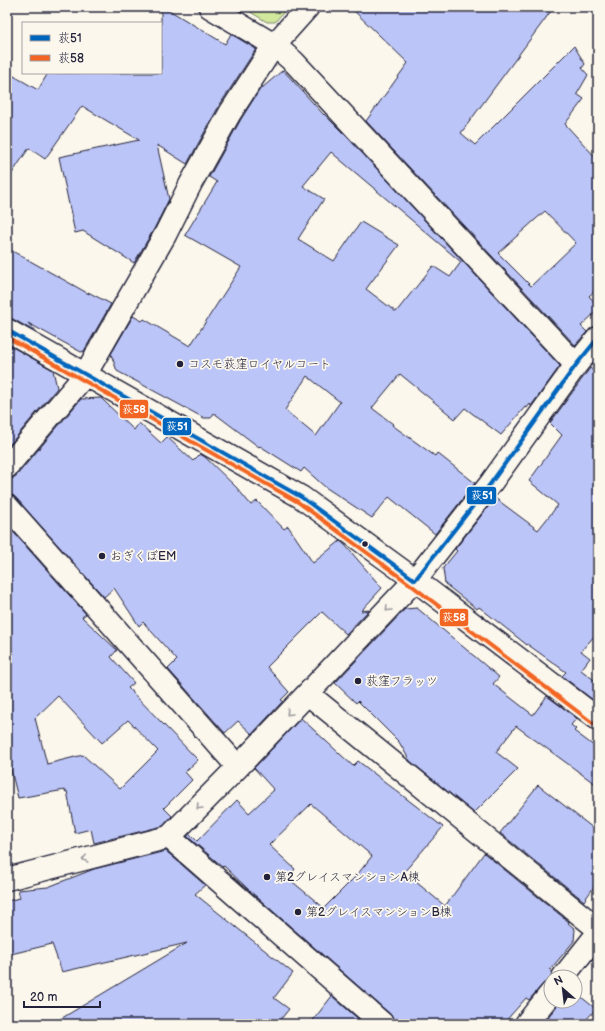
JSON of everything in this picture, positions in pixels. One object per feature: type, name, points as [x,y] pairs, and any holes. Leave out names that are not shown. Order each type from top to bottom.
[{"type":"street","points":[[210,7],[274,45],[294,62],[576,365]]},
{"type":"street","points":[[7,467],[85,375],[165,235],[191,183],[230,113],[274,45],[308,7]]},
{"type":"street","points":[[7,330],[301,497],[415,580],[598,719]]},
{"type":"street","points":[[7,879],[169,837],[238,768],[415,580],[492,483],[576,365],[598,338]]},
{"type":"street","points":[[7,506],[238,768]]},
{"type":"street","points":[[308,694],[598,928]]},
{"type":"street","points":[[169,837],[384,1024]]},
{"type":"street","points":[[570,969],[598,934]]},
{"type":"street","points":[[526,1024],[543,1003]]},
{"type":"green space","points":[[242,7],[288,7],[275,22],[267,22]]},
{"type":"building","points":[[161,7],[164,7],[225,44],[231,34],[256,49],[219,106],[187,164],[157,145],[169,199],[154,229],[134,263],[83,231],[75,233],[59,157],[139,140],[82,106],[45,159],[29,148],[7,181],[7,72],[38,90],[47,74],[162,74]]},
{"type":"building","points":[[350,7],[554,7],[461,133],[475,145],[574,46],[585,64],[582,68],[588,75],[577,94],[584,99],[565,124],[598,160],[598,288],[589,296],[598,306],[598,310],[581,326],[587,332],[575,345],[366,121],[408,63]],"holes":[[[545,211],[576,243],[531,286],[498,253]]]},
{"type":"building","points":[[283,70],[560,366],[531,406],[530,404],[527,408],[525,407],[501,435],[465,408],[455,419],[400,374],[372,408],[393,424],[392,425],[435,456],[437,453],[475,483],[435,534],[389,497],[372,518],[325,487],[304,468],[301,472],[260,446],[259,447],[214,413],[211,418],[204,418],[117,371],[111,354],[133,316],[142,321],[144,319],[190,346],[241,267],[185,235],[217,182],[209,177],[241,119],[262,86],[262,88]],"holes":[[[331,152],[461,262],[450,277],[433,266],[396,312],[366,289],[399,245],[361,222],[334,261],[298,239],[324,199],[303,186]],[[307,376],[340,402],[316,436],[285,410]]]},
{"type":"building","points":[[7,248],[89,294],[88,292],[111,304],[84,351],[81,352],[28,323],[37,333],[13,319],[7,318]]},
{"type":"building","points":[[7,344],[53,370],[57,388],[7,448]]},
{"type":"building","points":[[590,368],[598,374],[598,632],[581,651],[590,658],[581,670],[598,683],[598,694],[593,700],[562,676],[566,672],[527,645],[479,607],[477,609],[445,584],[443,568],[457,551],[455,549],[495,498],[538,530],[558,505],[529,481],[562,435],[550,423]]},
{"type":"building","points":[[101,398],[134,430],[139,423],[161,443],[167,437],[193,461],[200,454],[205,457],[237,488],[251,505],[257,501],[284,529],[288,526],[313,563],[340,541],[382,588],[361,611],[369,610],[346,634],[322,612],[267,667],[289,692],[281,700],[283,701],[252,734],[238,721],[225,733],[168,669],[177,660],[143,622],[139,626],[114,588],[104,597],[16,498],[11,494],[7,494],[7,479],[12,479],[17,475],[81,399]]},
{"type":"building","points":[[7,525],[86,614],[82,617],[117,650],[111,657],[134,683],[128,688],[198,760],[185,772],[192,780],[164,808],[172,816],[163,826],[94,843],[91,829],[75,833],[67,791],[65,792],[65,790],[18,798],[10,766],[7,767]],"holes":[[[58,696],[102,743],[128,720],[158,751],[120,789],[83,755],[47,764],[35,718]]]},
{"type":"building","points":[[417,608],[499,677],[493,684],[533,715],[547,696],[577,718],[571,725],[576,729],[574,731],[598,749],[598,786],[516,726],[496,752],[518,769],[474,813],[410,761],[399,742],[358,701],[356,703],[335,683],[405,609]]},
{"type":"building","points":[[301,718],[353,766],[358,761],[443,827],[404,872],[445,906],[484,853],[569,922],[568,923],[575,929],[574,941],[551,969],[543,969],[543,984],[529,1000],[526,998],[503,1024],[395,1024],[395,1020],[391,1015],[250,891],[224,866],[223,867],[187,836],[190,834],[197,841],[237,800],[249,813],[274,790],[254,768]],"holes":[[[311,804],[372,856],[357,875],[324,908],[288,878],[295,869],[269,845]]]},
{"type":"building","points":[[538,785],[598,832],[598,881],[584,901],[500,833]]},
{"type":"building","points":[[166,851],[205,885],[195,894],[293,973],[274,998],[289,1009],[277,1024],[52,1024],[187,943],[62,972],[52,944],[7,955],[7,901],[20,898],[18,890],[48,887],[94,869]]},
{"type":"building","points":[[332,996],[364,1024],[310,1024]]},
{"type":"building","points":[[583,998],[596,1009],[582,1024],[556,1024],[548,1017],[554,1009],[583,1009]]},
{"type":"transit line","name":"荻51","points":[[7,330],[301,497],[415,580],[491,483],[576,365],[598,338]]},
{"type":"transit line","name":"荻58","points":[[7,337],[298,502],[411,585],[594,724]]},
{"type":"place","name":"コスモ荻窪ロイヤルコート","points":[[180,364]]},
{"type":"place","name":"おぎくぼEM","points":[[102,556]]},
{"type":"place","name":"荻窪フラッツ","points":[[358,681]]},
{"type":"place","name":"第2グレイスマンションA棟","points":[[267,877]]},
{"type":"place","name":"第2グレイスマンションB棟","points":[[298,912]]}]
